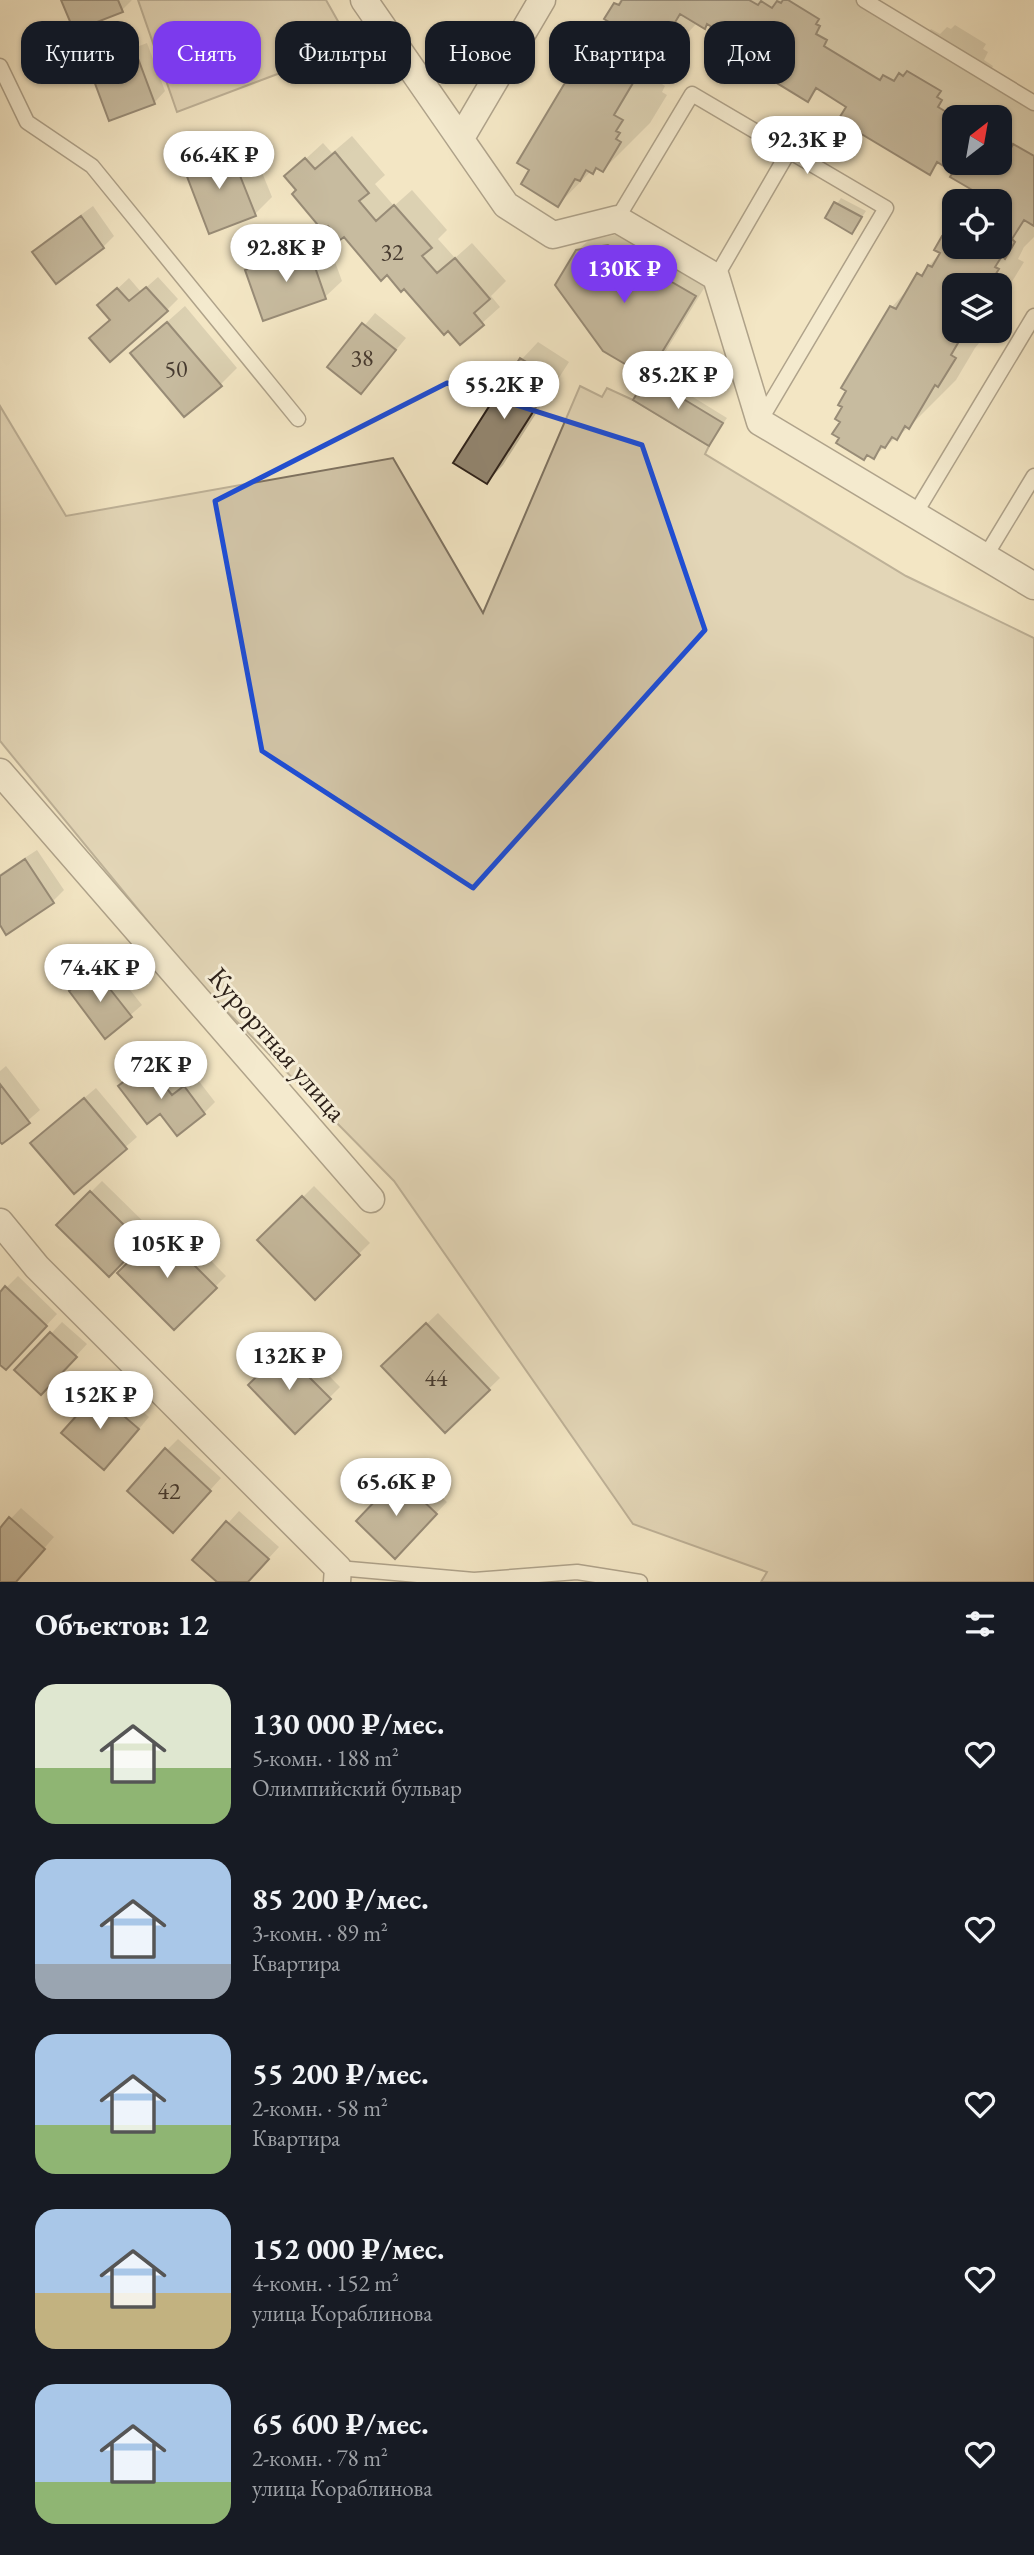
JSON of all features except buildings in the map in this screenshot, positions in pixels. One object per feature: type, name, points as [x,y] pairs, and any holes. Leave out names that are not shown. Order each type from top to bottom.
[{"type":"street","points":[[364,0],[506,205],[554,236],[617,219],[716,276],[760,422],[1034,586]]},
{"type":"street","points":[[461,138],[542,0]]},
{"type":"street","name":"Курортная улица","points":[[0,772],[370,1199]]},
{"type":"street","points":[[0,1222],[37,1268],[337,1575]]},
{"type":"lane","points":[[864,0],[1034,103]]},
{"type":"lane","points":[[0,66],[27,122],[92,166],[298,419]]},
{"type":"lane","points":[[617,219],[692,94],[886,208],[760,422]]},
{"type":"lane","points":[[716,276],[789,151]]},
{"type":"lane","points":[[915,514],[1034,316]]},
{"type":"lane","points":[[985,557],[1034,476]]},
{"type":"lane","points":[[337,1575],[474,1580],[577,1572],[640,1582]]},
{"type":"highlighted area","points":[[447,383],[642,445],[705,630],[473,888],[262,751],[215,501]]},
{"type":"shaded area","points":[[138,0],[326,0],[338,21],[275,21],[275,75],[261,80],[261,21],[153,21],[153,43]]},
{"type":"shaded area","points":[[167,84],[251,84],[177,112]]},
{"type":"shaded area","points":[[580,386],[602,397],[607,388],[633,400],[709,446],[705,454],[906,576],[1034,638],[1034,1582],[761,1582],[767,1572],[633,1524],[394,1181],[196,980],[0,741],[0,406],[66,516],[393,458],[483,613]]}]
